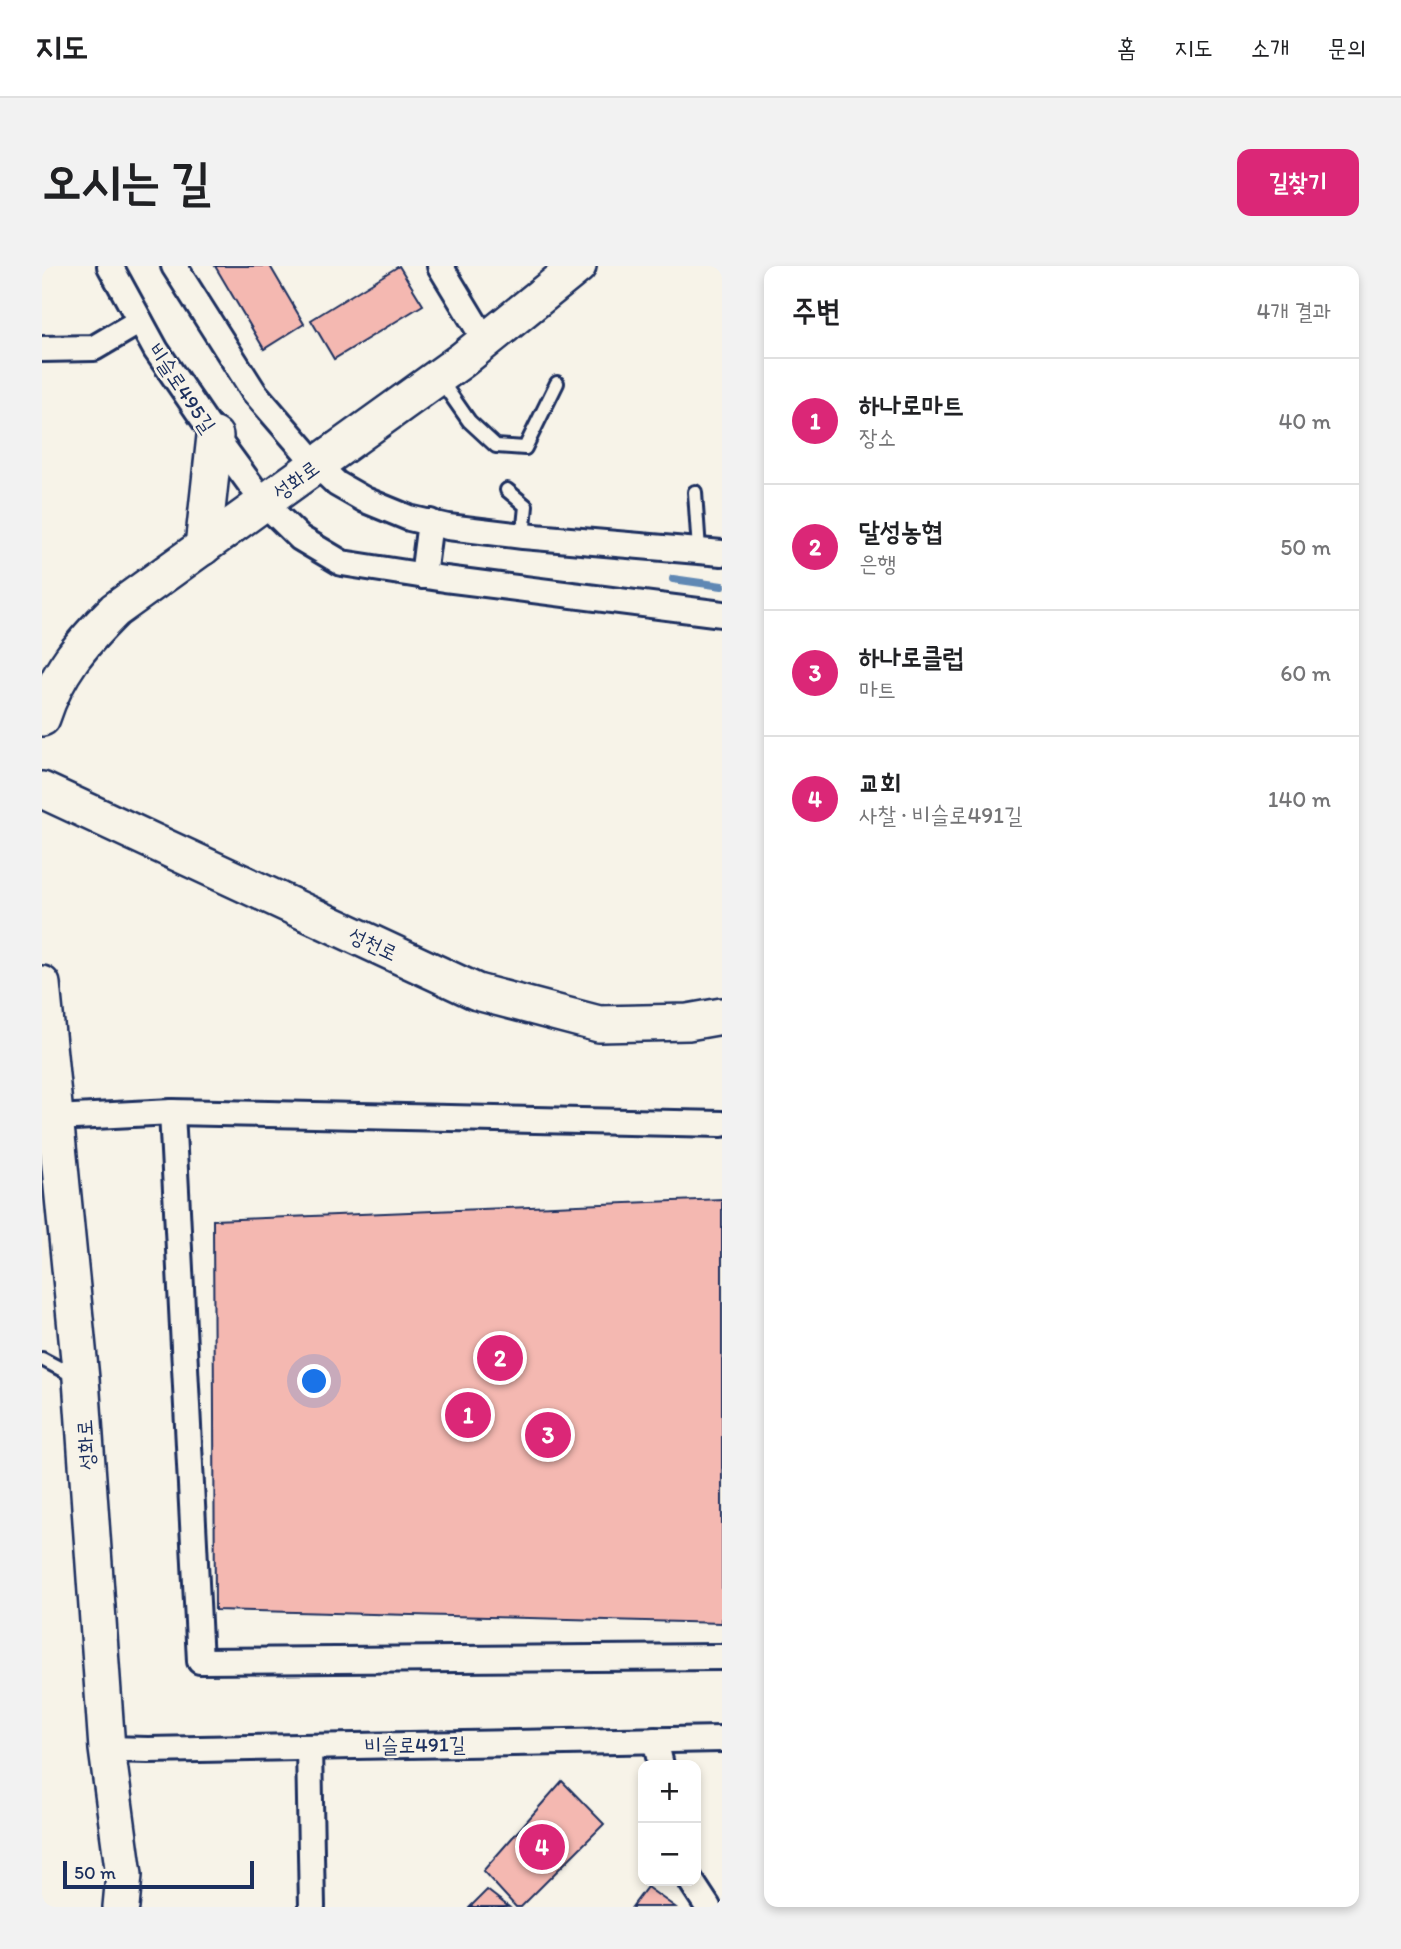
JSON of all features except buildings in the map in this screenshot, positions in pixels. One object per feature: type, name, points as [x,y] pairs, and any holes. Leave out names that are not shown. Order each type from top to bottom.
[{"type":"main road","name":"성화로","points":[[42,718],[50,691],[69,661],[115,610],[486,342],[578,266]]},
{"type":"main road","points":[[203,547],[215,436]]},
{"type":"main road","name":"성천로","points":[[42,790],[477,992],[599,1024],[688,1022],[722,1016]]},
{"type":"main road","name":"성화로","points":[[42,984],[81,1379],[107,1749],[124,1875],[121,1907]]},
{"type":"street","name":"비슬로495길","points":[[110,266],[156,350],[264,503],[300,538],[342,563],[423,576],[722,614]]},
{"type":"street","points":[[174,266],[254,392],[317,465],[337,484],[365,500],[409,518],[523,536],[711,552]]},
{"type":"street","points":[[440,266],[486,342]]},
{"type":"street","points":[[42,349],[94,348],[140,321]]},
{"type":"street","points":[[423,576],[430,522]]},
{"type":"street","points":[[55,1118],[172,1112],[722,1124]]},
{"type":"street","points":[[172,1112],[200,1661],[722,1657]]},
{"type":"street","name":"비슬로491길","points":[[107,1749],[148,1751],[722,1739]]},
{"type":"street","points":[[655,1740],[660,1760]]},
{"type":"street","points":[[309,1747],[312,1907]]},
{"type":"street","points":[[694,1886],[708,1907]]},
{"type":"lane","points":[[438,377],[469,421],[496,446],[525,448],[557,383]]},
{"type":"lane","points":[[507,490],[526,506],[523,536]]},
{"type":"lane","points":[[695,492],[711,552]]},
{"type":"lane","points":[[42,1359],[81,1379]]},
{"type":"waterway","points":[[673,579],[722,586]]},
{"type":"place","name":"달성농협","points":[[500,1358]]},
{"type":"place","name":"하나로마트","points":[[468,1415]]},
{"type":"place","name":"하나로클럽","points":[[548,1435]]},
{"type":"place","name":"교회","points":[[542,1847]]}]
